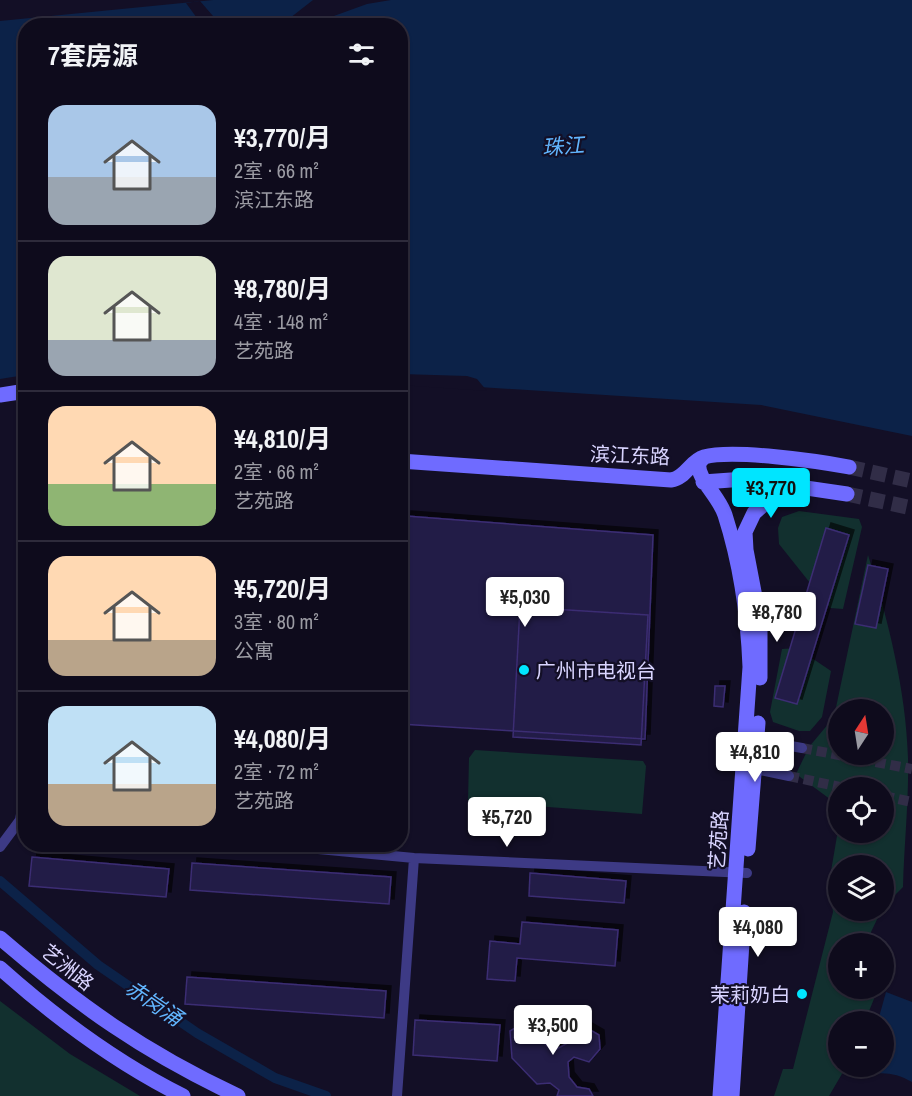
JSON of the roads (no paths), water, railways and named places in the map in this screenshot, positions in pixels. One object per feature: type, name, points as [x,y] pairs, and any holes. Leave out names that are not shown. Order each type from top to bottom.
[{"type":"street","points":[[0,395],[18,392]]},
{"type":"street","points":[[847,494],[745,479],[704,482],[698,469],[700,460],[704,457],[777,458],[849,467]]},
{"type":"street","name":"滨江东路","points":[[408,462],[670,480],[682,476],[694,462],[704,457]]},
{"type":"street","name":"艺苑路","points":[[704,482],[714,492],[724,514],[744,594],[750,668],[732,1096]]},
{"type":"street","name":"艺苑路","points":[[720,1096],[757,740],[760,623],[746,550],[745,532],[754,513],[787,484]]},
{"type":"street","points":[[789,776],[755,769],[745,754],[757,740],[802,748]]},
{"type":"street","points":[[0,847],[18,827]]},
{"type":"street","points":[[350,852],[414,858],[742,873]]},
{"type":"street","points":[[397,1096],[414,858]]},
{"type":"street","name":"艺洲路","points":[[0,938],[62,991],[109,1025],[147,1049],[238,1096]]},
{"type":"street","points":[[0,968],[35,999],[98,1047],[183,1096]]},
{"type":"water","name":"珠江","points":[[213,0],[912,0],[912,436],[761,405],[408,382],[408,18],[30,18]]},
{"type":"water","points":[[18,19],[18,376],[0,379],[0,21]]},
{"type":"water","points":[[894,995],[912,1002],[912,1082],[894,1075],[894,1011],[881,1011],[884,999],[894,999]]},
{"type":"waterway","name":"赤岗涌","points":[[0,881],[98,965],[197,1033],[275,1078],[326,1096]]},
{"type":"tunnel","points":[[849,467],[912,481]]},
{"type":"tunnel","points":[[847,494],[912,508]]},
{"type":"tunnel","points":[[802,748],[912,769]]},
{"type":"tunnel","points":[[789,776],[828,784]]},
{"type":"tunnel","points":[[894,798],[912,802]]},
{"type":"place","name":"广州市电视台","points":[[524,670]]},
{"type":"place","name":"茉莉奶白","points":[[802,994]]}]
